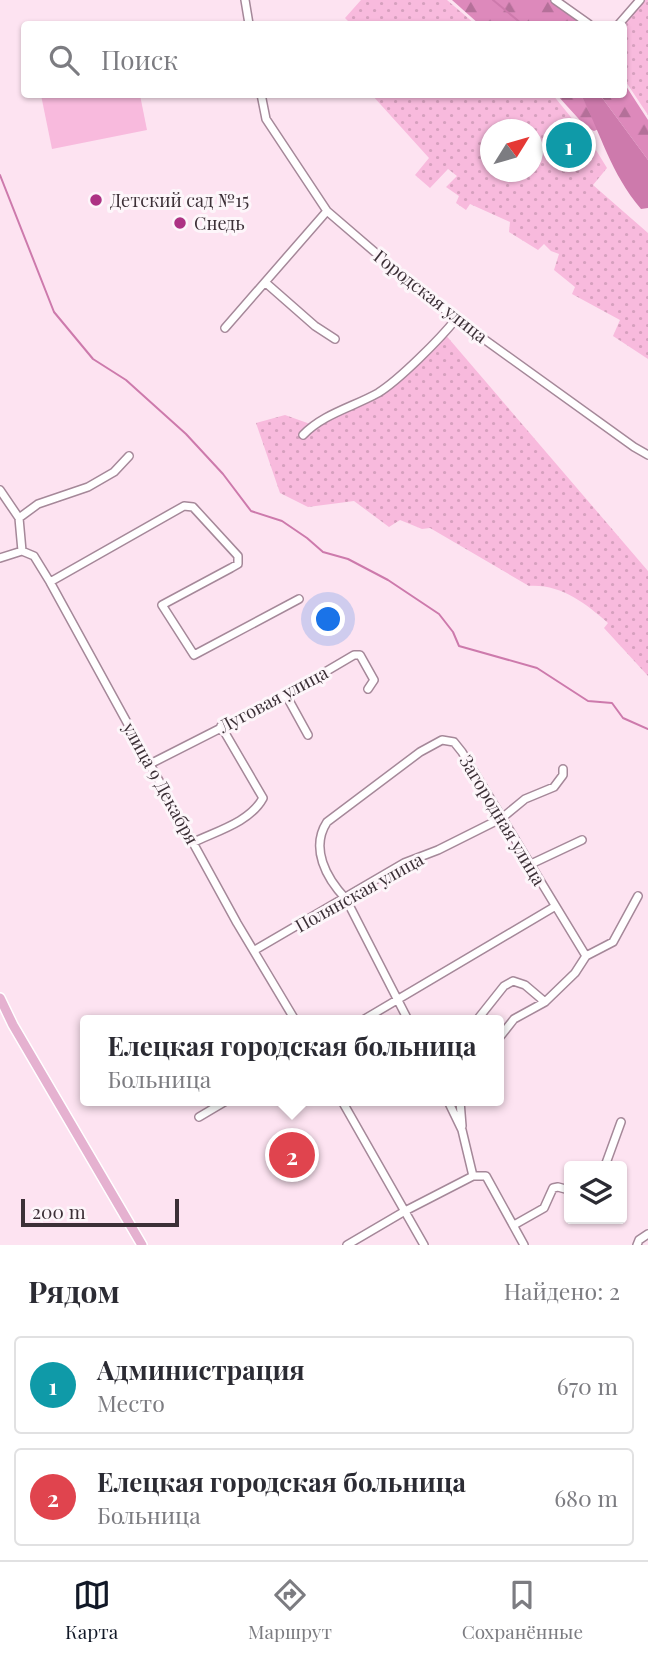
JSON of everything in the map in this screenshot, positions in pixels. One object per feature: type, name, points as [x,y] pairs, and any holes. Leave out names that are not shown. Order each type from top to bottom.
[{"type":"main road","points":[[0,998],[142,1245]]},
{"type":"street","points":[[245,0],[248,21]]},
{"type":"street","points":[[555,0],[585,21]]},
{"type":"street","points":[[622,21],[640,0]]},
{"type":"street","name":"Городская улица","points":[[262,98],[266,119],[327,211],[456,318],[648,455]]},
{"type":"street","points":[[225,328],[327,211]]},
{"type":"street","points":[[266,283],[315,326],[335,339]]},
{"type":"street","points":[[303,435],[313,425],[380,391],[444,333],[456,318]]},
{"type":"street","points":[[19,518],[38,505],[88,487],[114,472],[129,456]]},
{"type":"street","points":[[0,490],[19,518],[22,551],[0,558]]},
{"type":"street","points":[[50,582],[184,506],[193,507],[238,556],[238,564],[162,605],[194,655],[299,599]]},
{"type":"street","name":"улица 9 Декабря","points":[[22,551],[34,556],[50,582],[237,923],[292,1015]]},
{"type":"street","name":"Луговая улица","points":[[150,764],[286,695],[354,655],[360,655],[374,680],[368,689]]},
{"type":"street","points":[[286,695],[308,735]]},
{"type":"street","points":[[194,842],[238,821],[258,808],[263,798],[221,726]]},
{"type":"street","name":"Загородная улица","points":[[346,899],[335,888],[320,859],[319,834],[327,822],[420,752],[442,740],[454,742],[586,957]]},
{"type":"street","name":"Полянская улица","points":[[255,950],[404,863],[438,850],[502,818],[525,799],[554,787],[564,769]]},
{"type":"street","points":[[531,864],[582,840]]},
{"type":"street","points":[[504,1032],[514,1019],[545,1002],[575,973],[586,957],[613,942],[638,896]]},
{"type":"street","points":[[346,899],[406,1015]]},
{"type":"street","points":[[372,1015],[554,907]]},
{"type":"street","points":[[481,1015],[504,986],[513,981],[525,985],[545,1002]]},
{"type":"street","points":[[198,1117],[217,1106]]},
{"type":"street","points":[[345,1106],[424,1245]]},
{"type":"street","points":[[450,1106],[462,1130]]},
{"type":"street","points":[[460,1106],[462,1130],[473,1176]]},
{"type":"street","points":[[607,1161],[621,1122]]},
{"type":"street","points":[[347,1245],[473,1176],[486,1176],[524,1245]]},
{"type":"street","points":[[514,1225],[544,1208],[553,1188],[564,1189]]},
{"type":"street","points":[[637,1245],[639,1240],[648,1234]]},
{"type":"green space","points":[[452,0],[550,0],[581,21],[476,21]]},
{"type":"green space","points":[[627,88],[648,120],[648,160],[602,98],[627,98]]},
{"type":"green space","points":[[560,98],[583,98],[599,129],[594,131],[587,128]]},
{"type":"shaded area","points":[[361,0],[447,0],[472,21],[348,21],[345,18]]},
{"type":"shaded area","points":[[640,0],[648,0],[648,115],[627,84],[627,21],[622,21]]},
{"type":"shaded area","points":[[42,98],[141,98],[147,130],[52,149]]},
{"type":"shaded area","points":[[375,98],[555,98],[591,142],[607,168],[593,185],[648,233],[648,359],[613,336],[620,320],[572,294],[575,287],[554,270],[559,254],[544,244],[538,250],[509,232],[510,222],[470,204],[466,210],[456,203],[459,196],[446,187],[457,176],[448,169],[430,188],[415,175],[429,158]]},
{"type":"shaded area","points":[[582,98],[602,98],[648,160],[648,208],[641,209],[630,195],[607,154]]},
{"type":"shaded area","points":[[444,333],[648,571],[648,676],[604,628],[608,623],[572,596],[552,588],[529,586],[430,528],[422,529],[400,520],[389,527],[354,501],[308,507],[280,493],[256,423],[285,415],[313,425],[374,394]]},
{"type":"waterway","points":[[493,0],[518,21]]},
{"type":"waterway","points":[[0,175],[54,312],[93,359],[126,380],[186,434],[223,474],[251,511],[282,521],[323,552],[348,559],[388,580],[439,614],[453,632],[459,646],[537,668],[588,701],[612,703],[623,718],[648,729]]},
{"type":"place","name":"Администрация","points":[[569,145]]},
{"type":"place","name":"Детский сад №15","points":[[96,200]]},
{"type":"place","name":"Снедь","points":[[180,223]]},
{"type":"place","name":"Елецкая городская больница","points":[[292,1155]]}]
